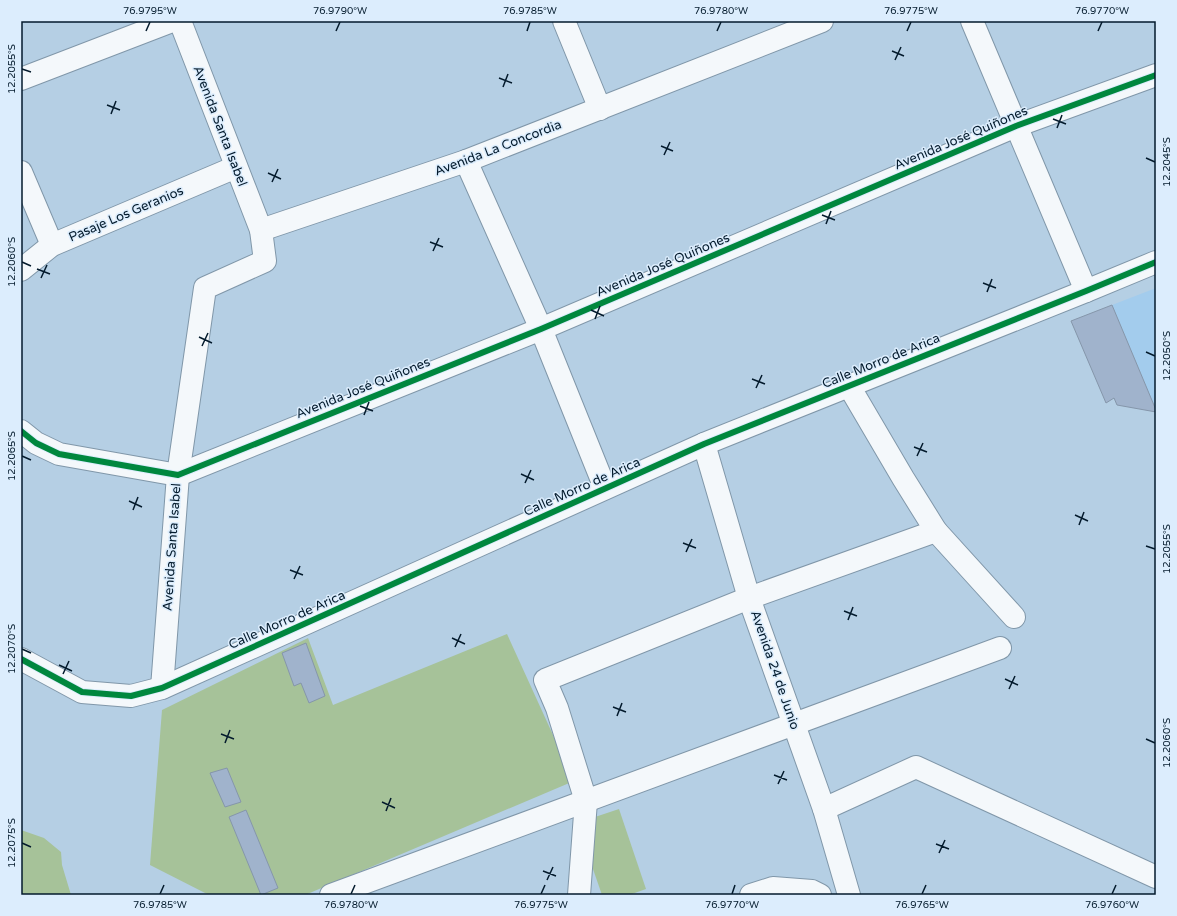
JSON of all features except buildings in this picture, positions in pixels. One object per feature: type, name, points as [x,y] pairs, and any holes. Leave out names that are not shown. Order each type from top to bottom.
[{"type":"street","points":[[21,78],[172,21]]},
{"type":"street","name":"Avenida Santa Isabel","points":[[162,688],[178,475],[205,288],[264,261],[261,230],[180,21]]},
{"type":"street","points":[[564,21],[600,109]]},
{"type":"street","name":"Avenida La Concordia","points":[[261,230],[466,161],[822,21]]},
{"type":"street","name":"Avenida José Quiñones","points":[[972,21],[1086,292]]},
{"type":"street","name":"Avenida José Quiñones","points":[[178,475],[541,329],[1016,126],[1156,75]]},
{"type":"street","points":[[466,161],[541,329],[605,488]]},
{"type":"street","name":"Pasaje Los Geranios","points":[[21,270],[52,245],[236,167]]},
{"type":"street","points":[[21,172],[52,245]]},
{"type":"street","name":"Calle Morro de Arica","points":[[21,659],[82,692],[131,696],[162,688],[704,444],[1086,292],[1156,262]]},
{"type":"street","points":[[849,386],[936,531],[1014,617]]},
{"type":"street","points":[[21,431],[36,443],[59,454],[178,475]]},
{"type":"street","name":"Avenida 24 de Junio","points":[[704,444],[749,598],[824,809],[849,895]]},
{"type":"street","points":[[579,895],[586,801],[557,708],[545,680],[749,598],[936,531]]},
{"type":"street","points":[[331,895],[1000,648]]},
{"type":"street","points":[[824,809],[916,767],[1156,877]]},
{"type":"street","points":[[751,895],[772,888],[809,893]]},
{"type":"shaded area","points":[[1156,288],[1156,410],[1112,305]]},
{"type":"green space","points":[[507,634],[574,781],[305,895],[209,895],[150,865],[162,710],[308,638],[333,705]]},
{"type":"green space","points":[[619,809],[646,889],[629,895],[602,895],[577,823]]},
{"type":"green space","points":[[21,830],[44,838],[61,852],[62,865],[71,895],[21,895]]},
{"type":"cycle path","points":[[21,431],[36,443],[59,454],[178,475],[541,329],[1016,126],[1156,75]]},
{"type":"cycle path","points":[[21,659],[82,692],[131,696],[162,688],[704,444],[1156,262]]}]
